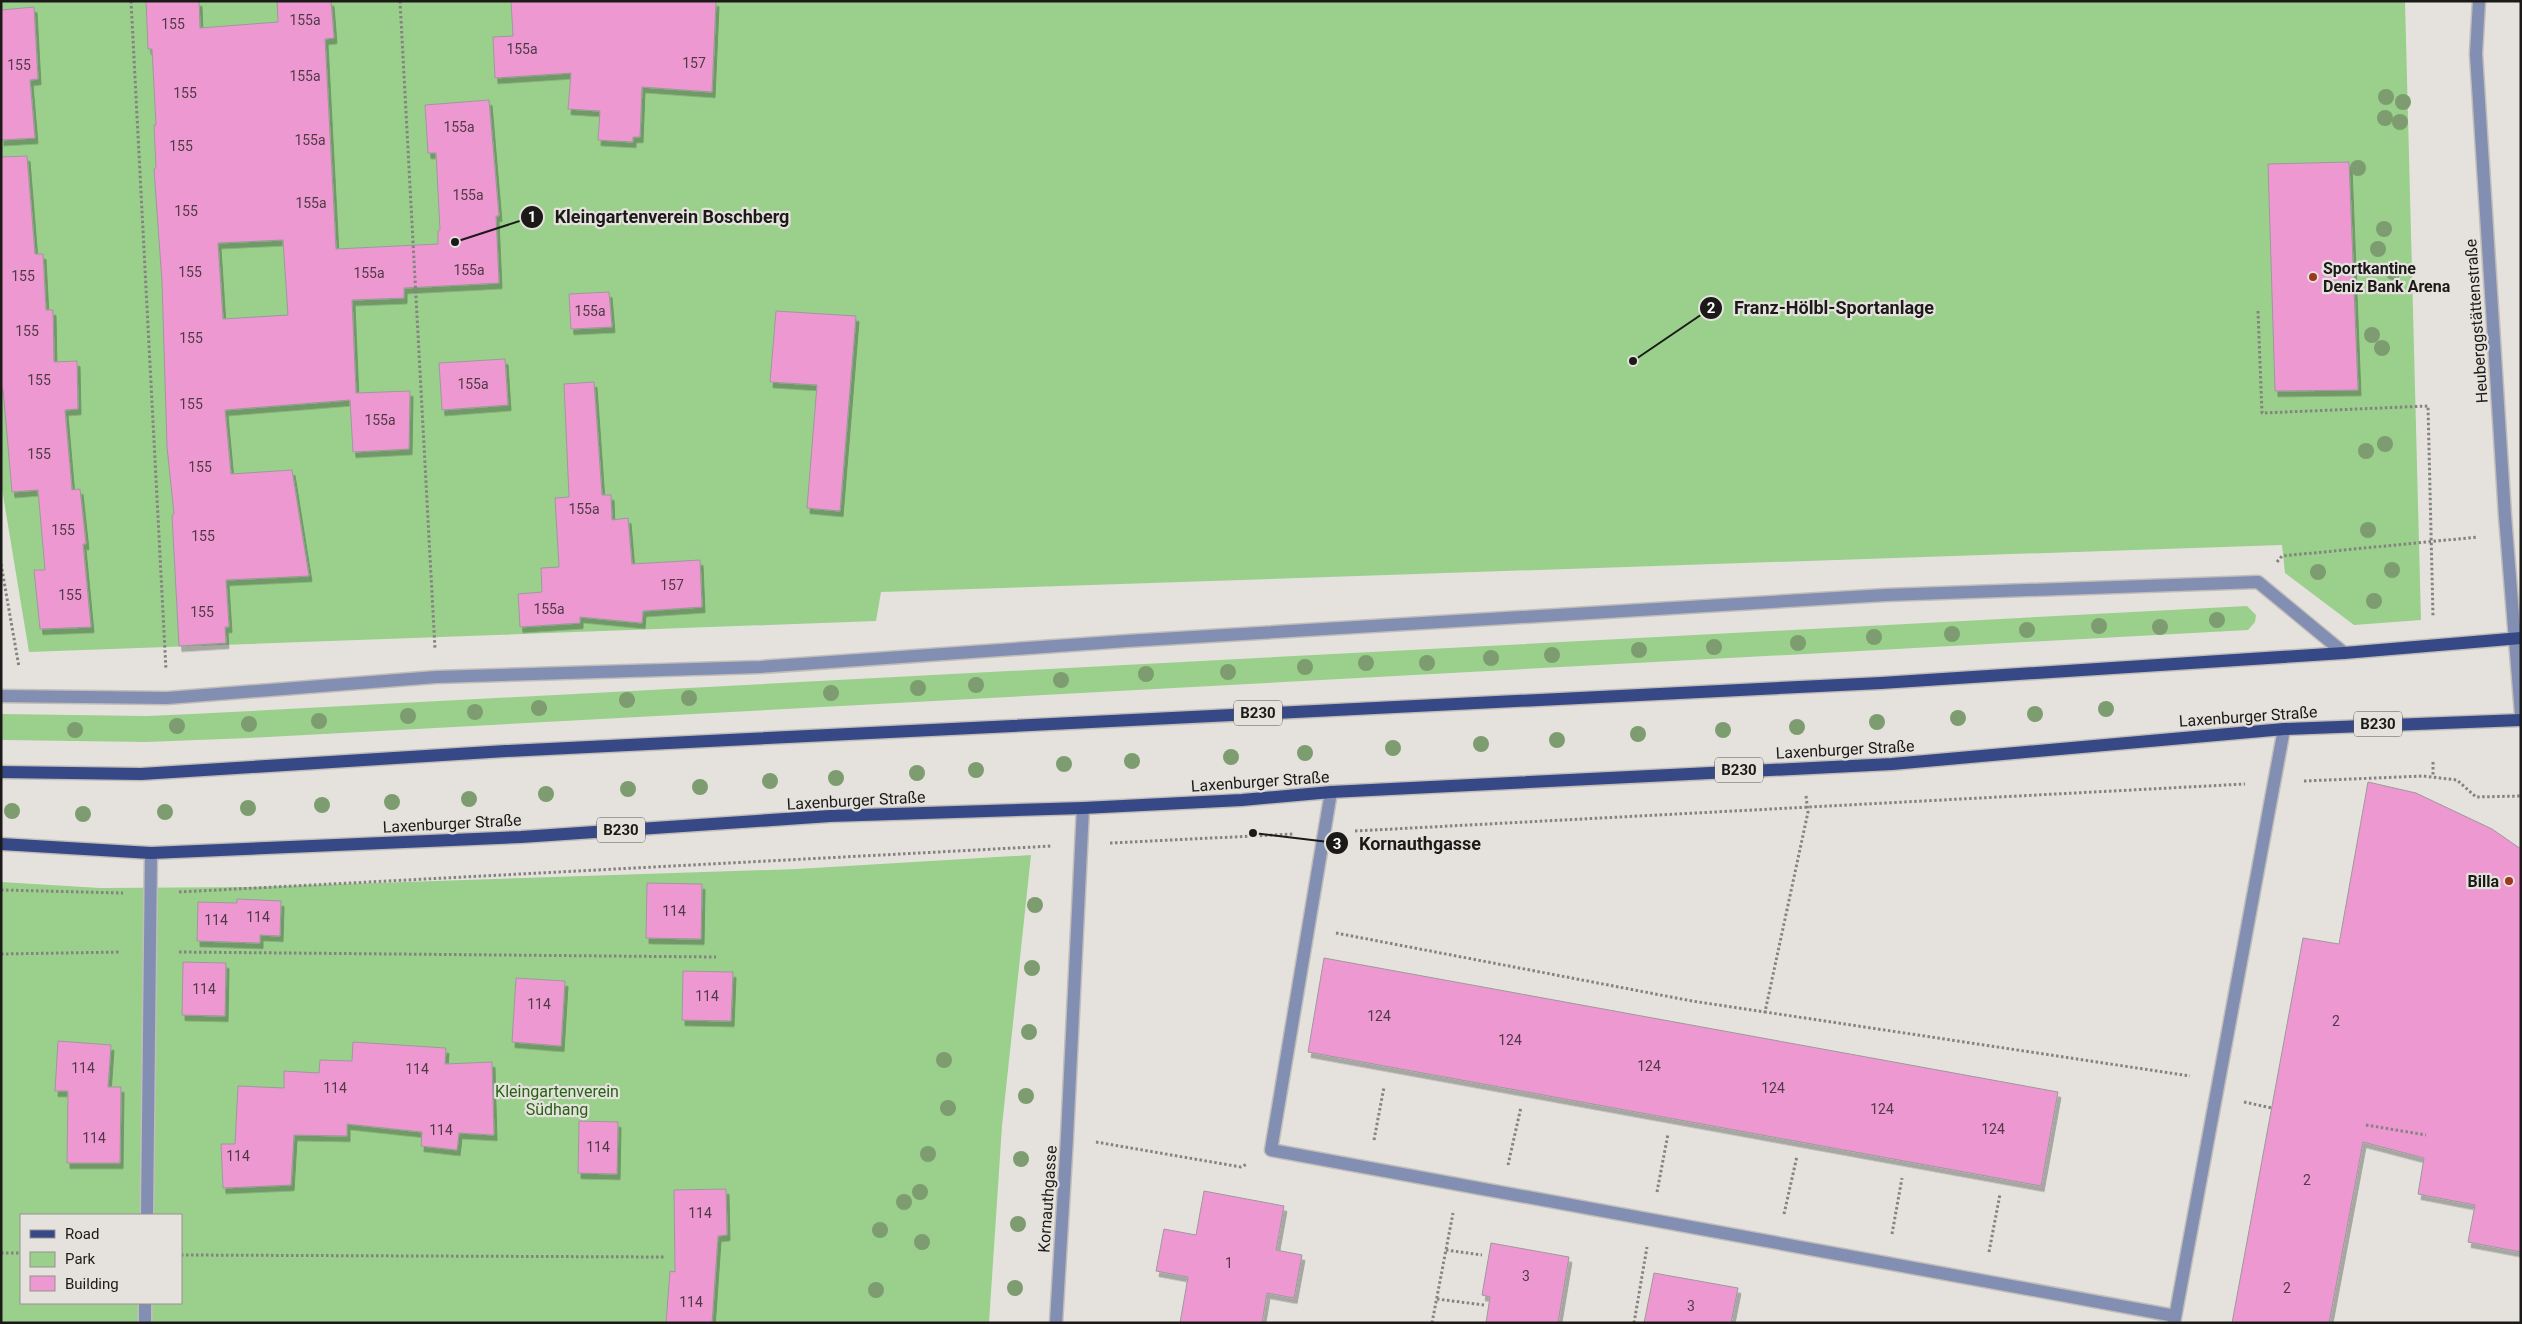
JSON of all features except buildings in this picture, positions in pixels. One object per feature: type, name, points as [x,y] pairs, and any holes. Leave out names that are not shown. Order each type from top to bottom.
[{"type":"main road","name":"B230","points":[[1,772],[141,774],[506,751],[1881,683],[2344,653],[2517,638]]},
{"type":"main road","name":"Laxenburger Straße","points":[[1,844],[151,853],[521,836],[830,816],[1083,808],[1242,800],[1331,792],[1801,767],[1892,764],[2284,728],[2521,720]]},
{"type":"street","name":"Heuberggstättenstraße","points":[[2480,1],[2476,54],[2506,535],[2515,564],[2521,714]]},
{"type":"street","points":[[1,696],[168,698],[436,677],[760,667],[1117,642],[1876,596],[2258,582],[2344,653]]},
{"type":"street","points":[[1331,792],[1271,1150],[1887,1261],[2174,1319],[2284,728]]},
{"type":"street","name":"Kornauthgasse","points":[[1056,1323],[1068,1137],[1083,808]]},
{"type":"street","points":[[147,1214],[151,853]]},
{"type":"street","points":[[145,1304],[145,1323]]},
{"type":"path","points":[[131,1],[168,698]]},
{"type":"path","points":[[400,1],[436,677]]},
{"type":"path","points":[[2258,311],[2262,413],[2428,406],[2433,619]]},
{"type":"path","points":[[2258,582],[2282,556],[2506,535]]},
{"type":"path","points":[[1,564],[24,697]]},
{"type":"path","points":[[2433,762],[2433,777]]},
{"type":"path","points":[[1765,1012],[1808,812],[1801,767]]},
{"type":"path","points":[[1,890],[151,894],[2376,777],[2433,777],[2457,780],[2476,797],[2521,796]]},
{"type":"path","points":[[1308,928],[1692,1002],[2218,1081]]},
{"type":"path","points":[[1,954],[150,952],[716,957]]},
{"type":"path","points":[[1368,1167],[1384,1087]]},
{"type":"path","points":[[1502,1192],[1521,1107]]},
{"type":"path","points":[[2366,1125],[2426,1135]]},
{"type":"path","points":[[1634,1323],[1668,1134]]},
{"type":"path","points":[[1068,1137],[1241,1167]]},
{"type":"path","points":[[1778,1242],[1797,1156]]},
{"type":"path","points":[[1887,1261],[1902,1178]]},
{"type":"path","points":[[1432,1323],[1458,1184]]},
{"type":"path","points":[[1983,1279],[2000,1194]]},
{"type":"path","points":[[1446,1250],[1482,1255]]},
{"type":"path","points":[[1,1252],[20,1253]]},
{"type":"path","points":[[182,1255],[664,1257]]},
{"type":"path","points":[[1437,1299],[1484,1305]]},
{"type":"green space","points":[[1,1],[2405,1],[2421,620],[2354,625],[2285,573],[2282,545],[881,592],[876,621],[29,652],[1,483]]},
{"type":"green space","points":[[2247,606],[2256,615],[2255,622],[2248,630],[249,738],[146,742],[1,740],[1,714],[147,716],[192,714]]},
{"type":"green space","name":"Kleingartenverein Südhang","points":[[1031,855],[1002,1126],[989,1323],[1,1323],[1,882],[100,888],[254,887],[797,869]]},
{"type":"place","name":"Kleingartenverein Boschberg","points":[[455,242]]},
{"type":"place","name":"Sportkantine Deniz Bank Arena","points":[[2313,277]]},
{"type":"place","name":"Franz-Hölbl-Sportanlage","points":[[1633,361]]},
{"type":"place","name":"Kornauthgasse","points":[[1253,833]]},
{"type":"place","name":"Billa","points":[[2509,881]]}]
